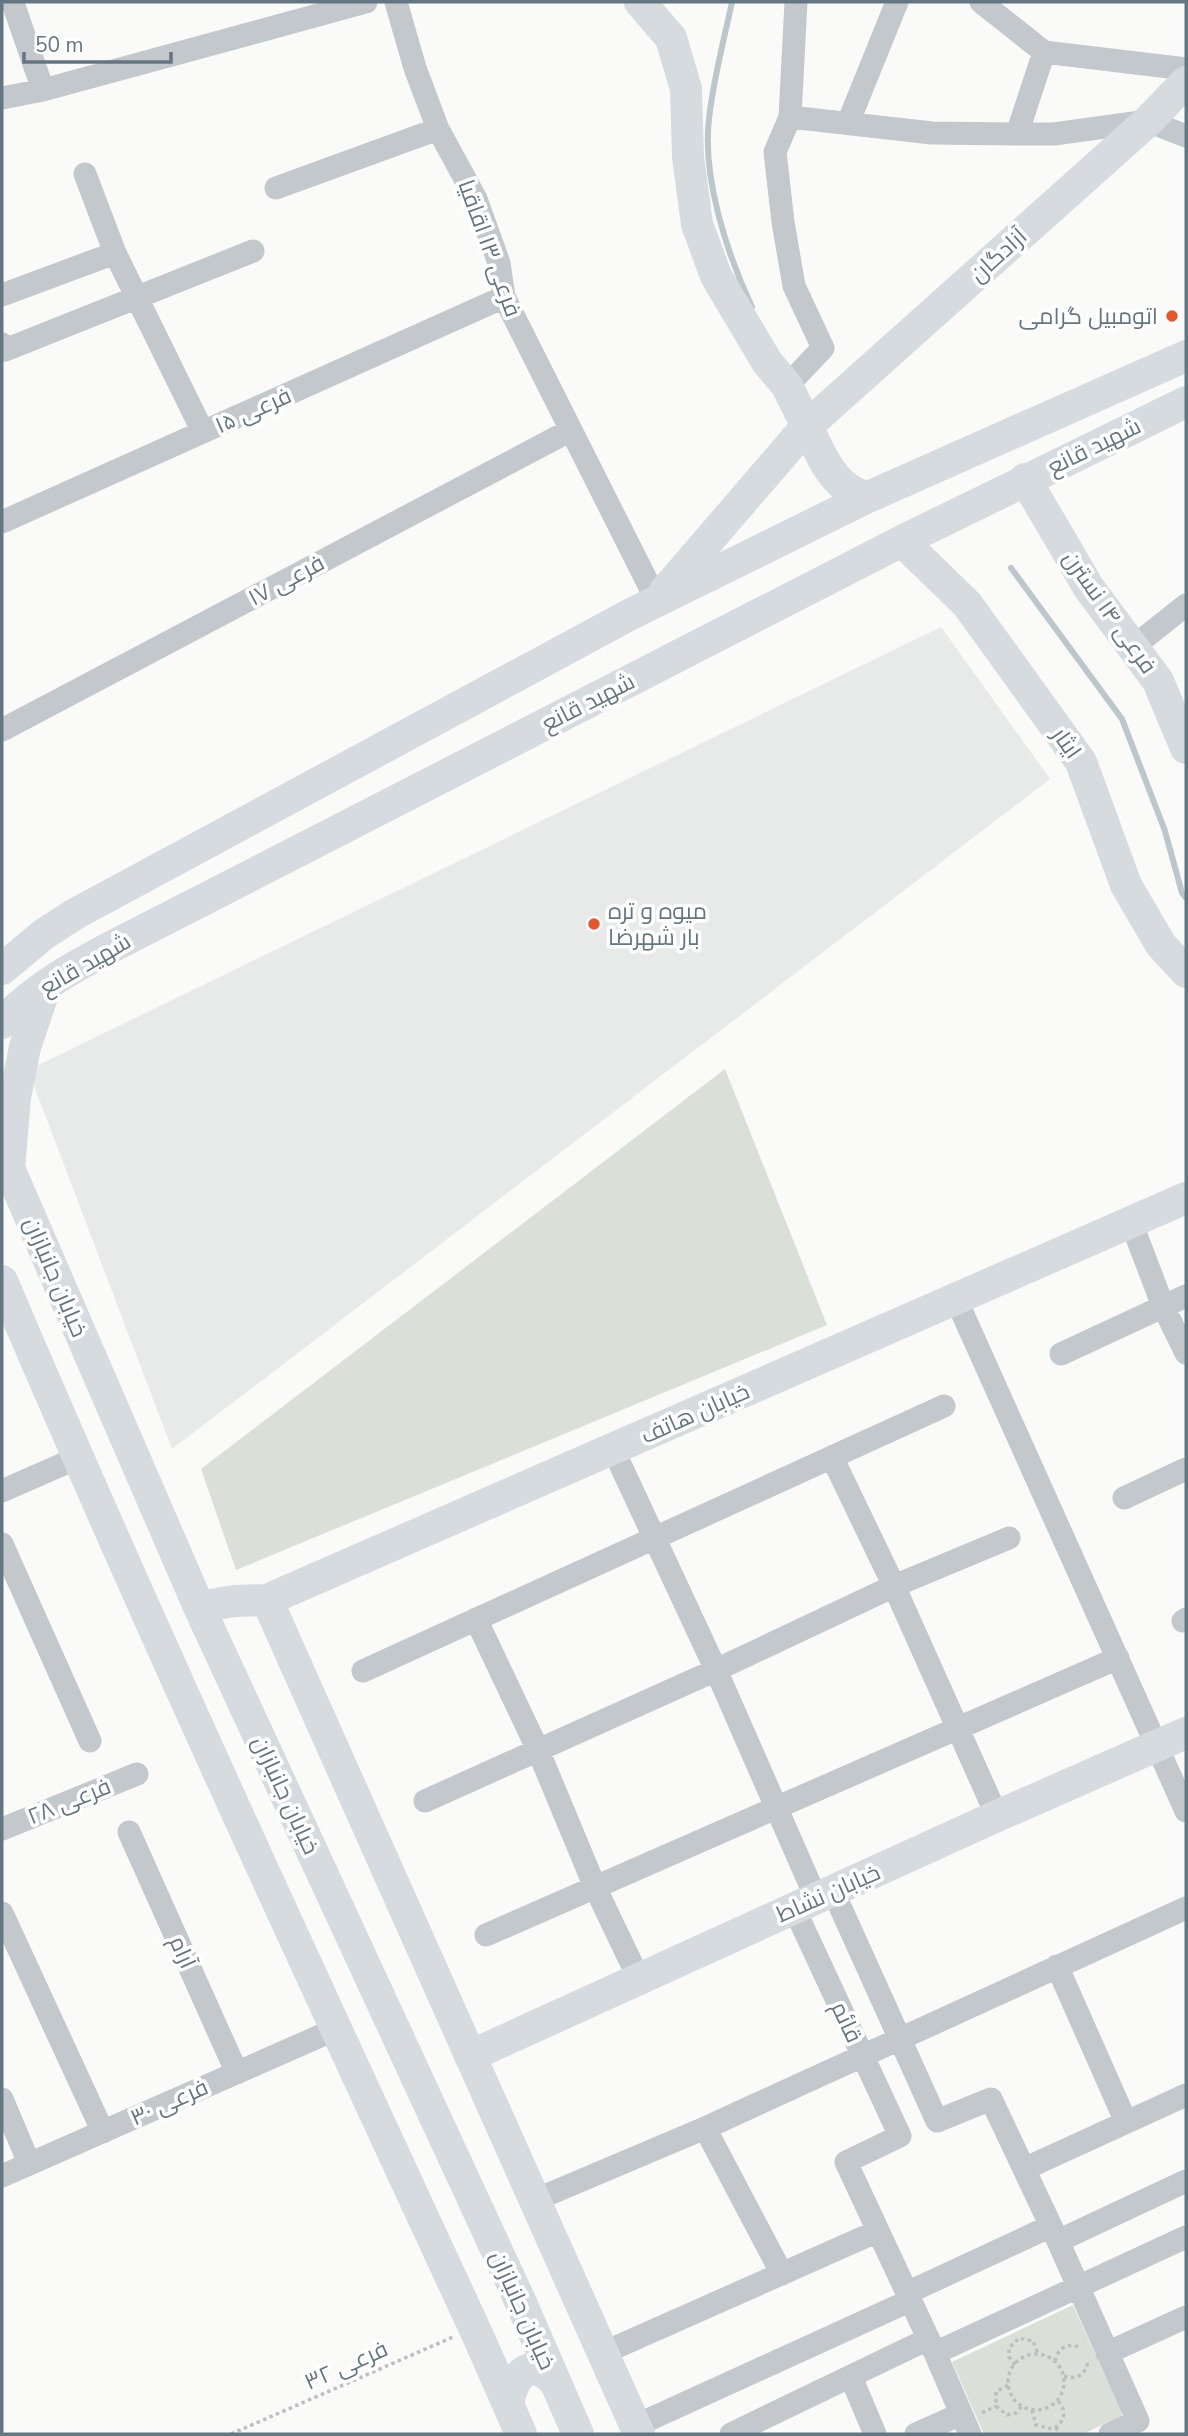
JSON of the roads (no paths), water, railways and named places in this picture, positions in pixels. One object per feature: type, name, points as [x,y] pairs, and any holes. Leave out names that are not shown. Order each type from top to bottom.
[{"type":"main road","points":[[640,2],[671,38],[686,89],[688,157],[697,225],[716,276],[767,362],[787,386],[821,454],[846,487],[866,498]]},
{"type":"main road","name":"آزادگان","points":[[657,601],[807,426],[1148,121],[1186,82]]},
{"type":"main road","name":"شهید قانع","points":[[2,969],[44,934],[110,894],[657,601],[866,498],[1186,356]]},
{"type":"main road","name":"شهید قانع","points":[[2,1023],[18,1005],[63,972],[902,541],[1186,402]]},
{"type":"main road","name":"فرعی ۱۴ نسترن","points":[[1025,480],[1089,588],[1158,681],[1186,748]]},
{"type":"main road","name":"ایثار","points":[[902,541],[967,604],[1082,762],[1126,885],[1161,945],[1186,972]]},
{"type":"main road","points":[[2,936],[44,934]]},
{"type":"main road","points":[[6,1161],[24,1047],[46,985]]},
{"type":"main road","name":"خیابان جانبازان","points":[[6,1161],[199,1607],[579,2434]]},
{"type":"main road","name":"خیابان هاتف","points":[[199,1607],[234,1601],[267,1600],[1186,1198]]},
{"type":"main road","points":[[2,1281],[204,1745],[521,2434]]},
{"type":"main road","points":[[267,1600],[637,2430]]},
{"type":"main road","name":"خیابان نشاط","points":[[470,2056],[1186,1733]]},
{"type":"main road","points":[[476,2332],[498,2348],[507,2348],[515,2344],[520,2337],[526,2314]]},
{"type":"main road","points":[[508,2405],[510,2390],[521,2373],[534,2369],[545,2371],[555,2382]]},
{"type":"street","points":[[2,98],[43,90],[366,2]]},
{"type":"street","name":"فرعی ۱۳ اقاقیا","points":[[397,2],[415,68],[438,129],[477,199],[499,263],[504,297],[657,601]]},
{"type":"street","points":[[787,386],[823,348],[794,286],[775,152],[790,117],[796,2]]},
{"type":"street","points":[[848,124],[897,2]]},
{"type":"street","points":[[981,2],[1044,52],[1186,69]]},
{"type":"street","points":[[14,6],[43,90]]},
{"type":"street","points":[[1017,134],[1044,52]]},
{"type":"street","points":[[790,117],[932,133],[1017,134],[1054,134],[1148,121],[1186,136]]},
{"type":"street","points":[[276,188],[438,129]]},
{"type":"street","points":[[85,174],[115,253],[203,432]]},
{"type":"street","points":[[2,344],[5,350],[253,251]]},
{"type":"street","points":[[2,295],[115,253]]},
{"type":"street","name":"فرعی ۱۵","points":[[2,522],[504,297]]},
{"type":"street","name":"فرعی ۱۷","points":[[2,730],[571,430]]},
{"type":"street","points":[[1133,647],[1186,605]]},
{"type":"street","points":[[1131,1222],[1163,1306],[1186,1353]]},
{"type":"street","points":[[1061,1354],[1186,1296]]},
{"type":"street","points":[[956,1298],[1186,1811]]},
{"type":"street","points":[[363,1671],[944,1406]]},
{"type":"street","points":[[613,1449],[716,1670],[815,1899],[900,2037],[937,2121],[991,2099],[1055,2234],[1077,2288],[1093,2353],[1138,2421],[1110,2434]]},
{"type":"street","points":[[832,1457],[894,1586],[997,1816]]},
{"type":"street","points":[[2,1491],[77,1458]]},
{"type":"street","points":[[1124,1498],[1186,1469]]},
{"type":"street","points":[[425,1801],[716,1670],[894,1586],[1009,1538]]},
{"type":"street","points":[[2,1544],[90,1741]]},
{"type":"street","points":[[476,1619],[538,1750],[596,1887],[639,1979]]},
{"type":"street","points":[[486,1935],[1118,1658]]},
{"type":"street","name":"فرعی ۲۸","points":[[2,1829],[137,1774]]},
{"type":"street","name":"آرام","points":[[130,1832],[237,2073]]},
{"type":"street","name":"قائم","points":[[815,1899],[862,2054],[900,2136],[846,2162],[878,2231]]},
{"type":"street","points":[[535,2200],[705,2128],[1186,1908]]},
{"type":"street","points":[[2,1913],[103,2132]]},
{"type":"street","points":[[1057,1966],[1126,2122]]},
{"type":"street","name":"فرعی ۳۰","points":[[2,2176],[336,2029]]},
{"type":"street","points":[[1024,2169],[1186,2095]]},
{"type":"street","points":[[2,2099],[29,2164]]},
{"type":"street","points":[[705,2128],[782,2274]]},
{"type":"street","points":[[637,2430],[908,2297],[1186,2181]]},
{"type":"street","points":[[603,2353],[878,2231],[965,2424],[916,2434]]},
{"type":"street","points":[[731,2434],[851,2376],[1077,2288],[1186,2237]]},
{"type":"street","points":[[1093,2353],[1186,2317]]},
{"type":"street","points":[[851,2376],[875,2434]]},
{"type":"waterway","points":[[732,2],[711,104],[709,165],[726,240],[752,307]]},
{"type":"waterway","points":[[1011,568],[1122,719],[1165,831],[1182,893],[1186,898]]},
{"type":"place","name":"اتومبیل گرامی","points":[[1172,316]]},
{"type":"place","name":"میوه و تره بار شهرضا","points":[[594,924]]}]
